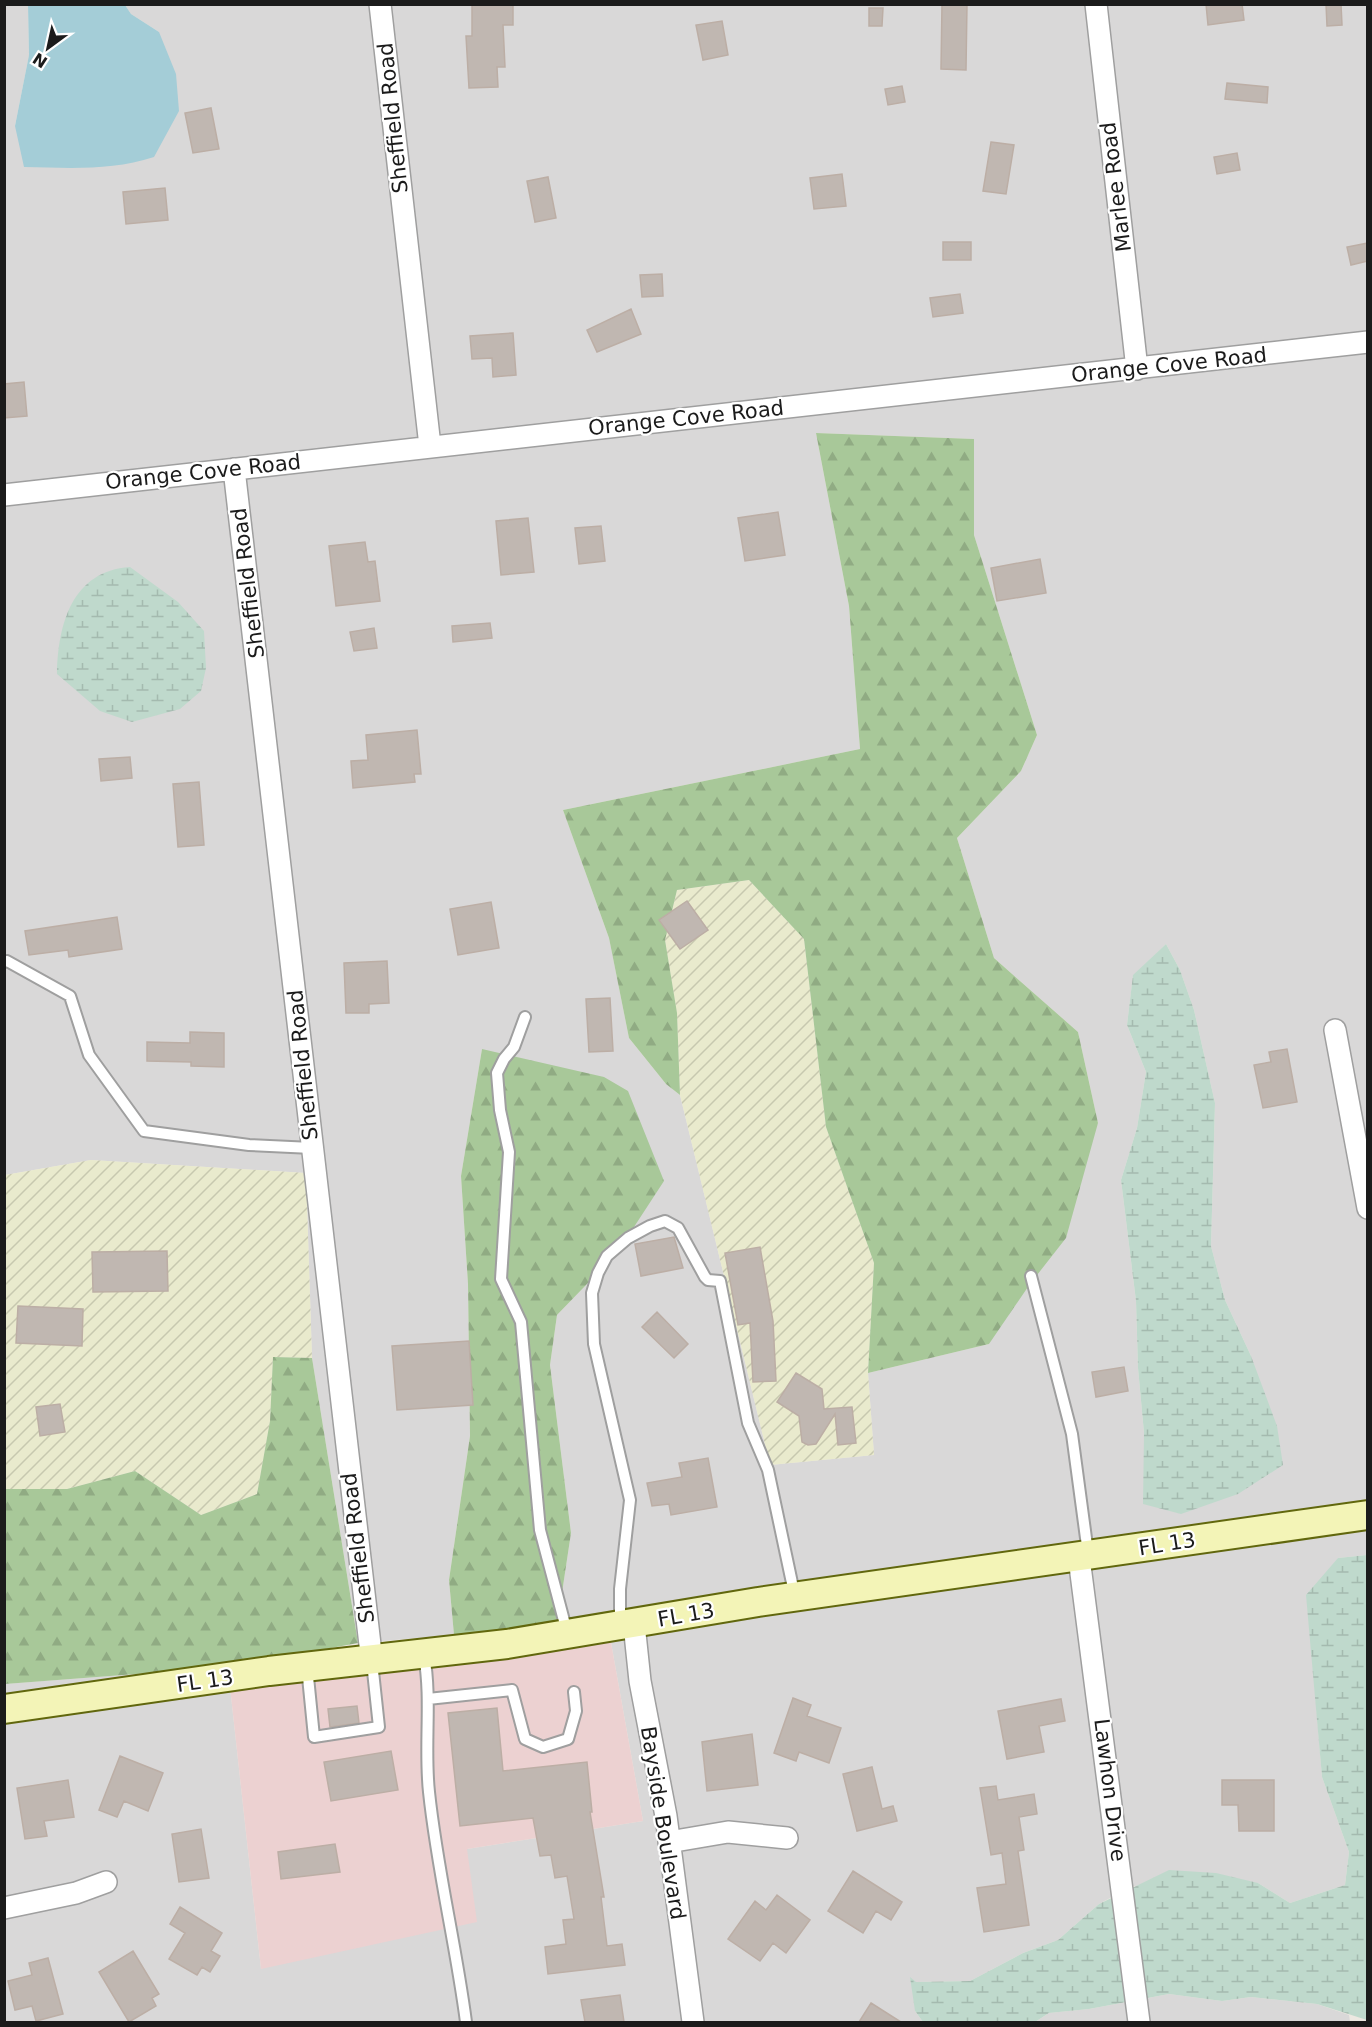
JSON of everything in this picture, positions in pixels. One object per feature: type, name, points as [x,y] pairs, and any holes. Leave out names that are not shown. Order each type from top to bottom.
[{"type":"main road","name":"FL 13","points":[[4,1709],[307,1667],[424,1655],[795,1597],[1368,1515]]},
{"type":"street","name":"Sheffield Road","points":[[380,4],[430,446]]},
{"type":"street","name":"Marlee Road","points":[[1095,4],[1137,369]]},
{"type":"street","name":"Orange Cove Road","points":[[4,495],[1368,342]]},
{"type":"street","name":"Sheffield Road","points":[[234,469],[372,1662]]},
{"type":"street","points":[[1335,1030],[1368,1208]]},
{"type":"street","name":"Lawhon Drive","points":[[1084,1557],[1139,2022]]},
{"type":"street","name":"Bayside Boulevard","points":[[627,1625],[640,1681],[669,1842],[693,2022]]},
{"type":"street","points":[[669,1842],[728,1832],[787,1838]]},
{"type":"street","points":[[4,1908],[76,1893],[106,1882]]},
{"type":"lane","points":[[4,962],[7,961],[70,996],[89,1055],[144,1131],[249,1145],[312,1148]]},
{"type":"lane","points":[[525,1017],[514,1047],[504,1059],[497,1073],[500,1110],[509,1152],[501,1279],[521,1323],[540,1530],[567,1634]]},
{"type":"lane","points":[[627,1625],[620,1589],[630,1500],[594,1344],[592,1293],[607,1256],[628,1238],[665,1221],[678,1228],[705,1278],[720,1281],[748,1423],[768,1470],[795,1597]]},
{"type":"lane","points":[[1031,1276],[1072,1434],[1084,1557]]},
{"type":"lane","points":[[424,1655],[429,1680],[426,1752],[429,1794],[466,2022]]},
{"type":"lane","points":[[307,1667],[314,1737],[379,1727],[372,1662]]},
{"type":"lane","points":[[428,1699],[512,1690],[521,1732],[525,1739],[543,1747],[568,1739],[576,1711],[574,1692]]},
{"type":"shaded area","points":[[5,5],[28,5],[29,55],[15,126],[159,32],[131,14],[125,5],[1367,5],[1367,1505],[557,1626],[571,1533],[550,1365],[557,1315],[617,1253],[482,1049],[461,1176],[468,1284],[470,1436],[449,1580],[454,1635],[358,1643],[312,1358],[306,1173],[91,1160],[5,1175]],"holes":[[[816,433],[974,439],[974,535],[1037,735],[1021,771],[957,838],[994,958],[1078,1032],[1098,1123],[989,1344],[868,1373],[874,1455],[770,1465],[680,1095],[666,1084],[629,1038],[609,938],[563,810],[860,749],[849,606]],[[1166,944],[1180,970],[1194,1010],[1215,1103],[1211,1246],[1225,1300],[1251,1356],[1144,1433],[1138,1368],[1136,1301],[1121,1180],[1137,1128],[1146,1072],[1127,1025],[1133,976]]]},
{"type":"shaded area","points":[[1367,1525],[1367,1555],[1338,1558],[1311,1642],[1322,1777],[1349,1852],[1345,1885],[1290,1903],[1258,1883],[1132,1886],[1099,1904],[1058,1940],[1023,1953],[970,1981],[916,1982],[915,2011],[923,2022],[5,2022],[4,1719],[230,1687],[261,1969],[467,1849],[643,1821],[610,1637]]},
{"type":"shaded area","points":[[610,1637],[643,1821],[467,1849],[477,1922],[261,1969],[230,1687]]},
{"type":"shaded area","points":[[228,1667],[5,1699],[4,1684]]},
{"type":"shaded area","points":[[1169,1994],[1222,2001],[1251,1997],[1317,2004],[1349,2015],[1350,2022],[1035,2022],[1049,2013],[1089,2009]]},
{"type":"green space","points":[[816,433],[974,439],[974,535],[1037,735],[1021,771],[957,838],[994,958],[1078,1032],[1098,1123],[1066,1238],[1030,1284],[989,1344],[868,1373],[874,1263],[826,1127],[804,939],[749,880],[677,890],[665,940],[677,1013],[680,1095],[666,1084],[629,1038],[609,938],[563,810],[860,749],[849,606]]},
{"type":"green space","points":[[130,567],[178,602],[204,631],[206,668],[201,691],[180,709],[132,722],[100,711],[57,674],[61,637],[72,603],[94,578],[110,571]]},
{"type":"green space","points":[[749,880],[804,939],[826,1127],[874,1263],[868,1373],[874,1455],[770,1465],[680,1095],[677,1014],[665,940],[677,890]]},
{"type":"green space","points":[[1166,944],[1180,970],[1194,1010],[1215,1103],[1211,1246],[1225,1300],[1251,1356],[1277,1426],[1283,1465],[1238,1494],[1181,1514],[1143,1504],[1144,1433],[1138,1368],[1136,1301],[1121,1180],[1137,1128],[1146,1072],[1127,1025],[1133,975]]},
{"type":"green space","points":[[482,1049],[604,1077],[628,1091],[664,1181],[617,1253],[557,1315],[550,1365],[571,1533],[557,1626],[454,1635],[449,1580],[470,1436],[468,1284],[461,1176]]},
{"type":"green space","points":[[91,1160],[306,1173],[312,1358],[273,1357],[270,1421],[257,1494],[201,1515],[135,1471],[67,1489],[5,1489],[5,1175]]},
{"type":"green space","points":[[273,1357],[312,1358],[358,1643],[228,1667],[5,1684],[5,1489],[67,1489],[135,1471],[201,1515],[257,1494],[270,1421]]},
{"type":"green space","points":[[1367,1555],[1367,2020],[1317,2004],[1251,1997],[1222,2001],[1169,1994],[1089,2009],[1049,2013],[1035,2022],[923,2022],[915,2011],[910,1977],[916,1982],[970,1981],[1023,1953],[1058,1940],[1099,1904],[1169,1870],[1216,1873],[1258,1883],[1290,1903],[1345,1885],[1349,1852],[1322,1777],[1306,1595],[1338,1558]]},
{"type":"water","points":[[28,5],[125,5],[131,14],[159,32],[176,74],[179,111],[154,157],[106,167],[24,167],[15,126],[29,55]]},
{"type":"building","points":[[472,4],[513,4],[513,25],[503,25],[505,67],[497,67],[498,87],[469,88],[466,36],[472,36]]},
{"type":"building","points":[[942,4],[967,4],[966,70],[941,69]]},
{"type":"building","points":[[1206,4],[1242,4],[1244,20],[1208,25]]},
{"type":"building","points":[[1326,4],[1341,4],[1342,25],[1327,26]]},
{"type":"building","points":[[869,8],[883,8],[882,26],[869,26]]},
{"type":"building","points":[[722,21],[728,55],[703,60],[696,25]]},
{"type":"building","points":[[1227,83],[1268,87],[1267,103],[1225,99]]},
{"type":"building","points":[[902,86],[905,102],[888,105],[885,89]]},
{"type":"building","points":[[211,108],[219,149],[193,153],[185,113]]},
{"type":"building","points":[[991,142],[1014,145],[1006,194],[983,191]]},
{"type":"building","points":[[1237,153],[1240,170],[1217,174],[1214,157]]},
{"type":"building","points":[[842,174],[846,206],[814,209],[810,178]]},
{"type":"building","points":[[548,177],[556,218],[535,222],[527,181]]},
{"type":"building","points":[[165,188],[168,220],[126,224],[123,192]]},
{"type":"building","points":[[943,242],[971,242],[971,260],[943,260]]},
{"type":"building","points":[[1368,243],[1368,261],[1351,265],[1347,247]]},
{"type":"building","points":[[662,274],[663,296],[642,297],[640,275]]},
{"type":"building","points":[[960,294],[963,313],[933,317],[930,298]]},
{"type":"building","points":[[631,309],[641,334],[597,352],[587,330]]},
{"type":"building","points":[[513,333],[516,375],[493,377],[492,358],[472,359],[470,336]]},
{"type":"building","points":[[24,382],[27,416],[4,418],[4,384]]},
{"type":"building","points":[[778,512],[785,555],[745,561],[738,518]]},
{"type":"building","points":[[528,518],[534,572],[501,575],[496,521]]},
{"type":"building","points":[[601,526],[605,561],[579,564],[575,528]]},
{"type":"building","points":[[365,542],[368,562],[375,561],[380,601],[336,606],[329,546]]},
{"type":"building","points":[[1040,559],[1046,593],[997,601],[991,568]]},
{"type":"building","points":[[490,623],[492,638],[453,642],[452,626]]},
{"type":"building","points":[[374,628],[377,648],[354,651],[350,632]]},
{"type":"building","points":[[417,730],[421,774],[414,774],[415,782],[353,788],[351,761],[368,760],[366,735]]},
{"type":"building","points":[[130,757],[132,778],[101,781],[99,759]]},
{"type":"building","points":[[199,782],[204,845],[178,847],[173,784]]},
{"type":"building","points":[[687,901],[708,930],[680,949],[659,920]]},
{"type":"building","points":[[491,902],[499,948],[458,955],[450,909]]},
{"type":"building","points":[[117,917],[122,949],[69,957],[68,950],[29,955],[25,931]]},
{"type":"building","points":[[387,961],[389,1003],[369,1004],[369,1013],[346,1013],[344,963]]},
{"type":"building","points":[[610,998],[613,1051],[589,1052],[586,999]]},
{"type":"building","points":[[190,1032],[224,1033],[224,1067],[191,1066],[191,1062],[147,1061],[147,1042],[190,1043]]},
{"type":"building","points":[[1287,1049],[1297,1102],[1263,1108],[1254,1065],[1271,1062],[1269,1052]]},
{"type":"building","points":[[674,1237],[683,1268],[641,1276],[635,1244]]},
{"type":"building","points":[[760,1247],[773,1321],[776,1381],[753,1382],[750,1323],[738,1325],[725,1253]]},
{"type":"building","points":[[167,1251],[168,1291],[93,1292],[92,1252]]},
{"type":"building","points":[[18,1306],[83,1309],[82,1346],[16,1343]]},
{"type":"building","points":[[657,1312],[688,1344],[674,1358],[642,1327]]},
{"type":"building","points":[[469,1341],[473,1405],[397,1410],[392,1346]]},
{"type":"building","points":[[1124,1367],[1128,1391],[1096,1397],[1092,1372]]},
{"type":"building","points":[[796,1373],[822,1389],[824,1409],[852,1407],[856,1443],[838,1445],[835,1414],[816,1444],[808,1445],[802,1442],[799,1416],[777,1402]]},
{"type":"building","points":[[60,1404],[65,1432],[40,1436],[36,1407]]},
{"type":"building","points":[[708,1458],[717,1507],[671,1515],[669,1504],[652,1506],[647,1483],[682,1477],[679,1463]]},
{"type":"building","points":[[793,1698],[811,1705],[807,1716],[841,1728],[829,1763],[799,1752],[796,1761],[774,1753]]},
{"type":"building","points":[[1061,1699],[1065,1721],[1039,1726],[1044,1752],[1007,1759],[998,1711]]},
{"type":"building","points":[[357,1706],[359,1723],[330,1727],[328,1709]]},
{"type":"building","points":[[497,1708],[503,1771],[587,1762],[592,1812],[590,1812],[604,1897],[601,1897],[607,1946],[622,1944],[625,1965],[548,1974],[545,1947],[566,1944],[563,1920],[574,1919],[567,1876],[555,1878],[551,1855],[540,1856],[533,1818],[460,1826],[448,1713]]},
{"type":"building","points":[[752,1734],[758,1785],[707,1791],[702,1742]]},
{"type":"building","points":[[391,1751],[398,1790],[331,1801],[324,1762]]},
{"type":"building","points":[[120,1756],[163,1773],[148,1811],[124,1801],[117,1817],[99,1810]]},
{"type":"building","points":[[872,1767],[882,1809],[893,1806],[897,1821],[857,1831],[843,1774]]},
{"type":"building","points":[[68,1780],[74,1817],[44,1821],[47,1836],[25,1839],[17,1788]]},
{"type":"building","points":[[1222,1780],[1274,1780],[1274,1831],[1239,1831],[1238,1805],[1222,1805]]},
{"type":"building","points":[[996,1786],[998,1800],[1034,1794],[1037,1814],[1019,1817],[1024,1850],[1018,1851],[1029,1925],[984,1932],[977,1888],[1006,1884],[1002,1853],[991,1855],[980,1788]]},
{"type":"building","points":[[201,1829],[209,1878],[179,1882],[172,1834]]},
{"type":"building","points":[[335,1844],[340,1872],[281,1879],[278,1852]]},
{"type":"building","points":[[853,1871],[902,1902],[891,1920],[876,1911],[863,1933],[828,1911]]},
{"type":"building","points":[[777,1895],[810,1920],[786,1953],[773,1943],[760,1961],[728,1939],[755,1901],[766,1910]]},
{"type":"building","points":[[180,1907],[222,1933],[211,1951],[220,1956],[210,1972],[202,1967],[197,1975],[169,1959],[185,1933],[170,1924]]},
{"type":"building","points":[[133,1951],[159,1994],[152,1998],[156,2006],[129,2022],[99,1972]]},
{"type":"building","points":[[48,1958],[63,2014],[36,2021],[32,2006],[15,2010],[8,1981],[32,1975],[29,1963]]},
{"type":"building","points":[[620,1995],[624,2022],[585,2022],[581,2000]]},
{"type":"building","points":[[871,2003],[901,2022],[859,2022]]}]
